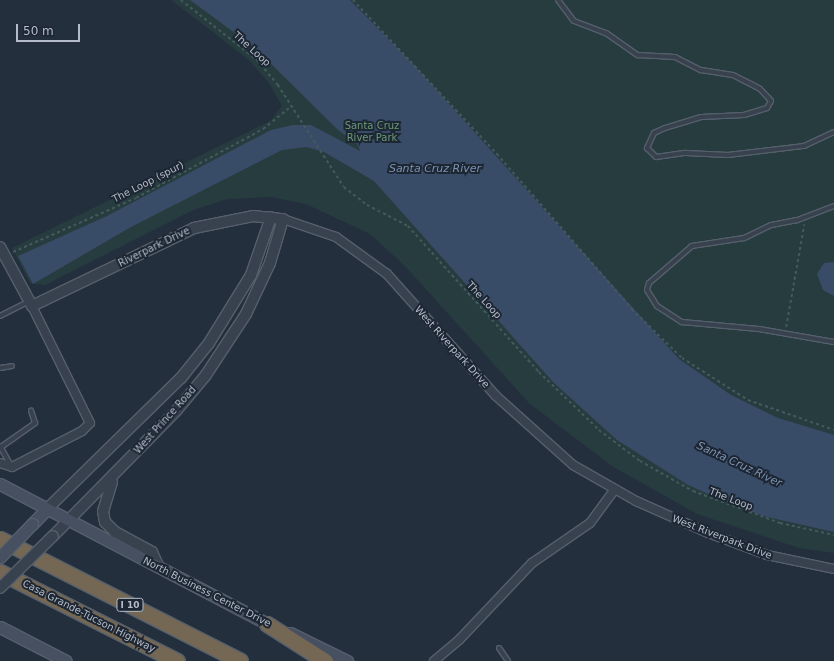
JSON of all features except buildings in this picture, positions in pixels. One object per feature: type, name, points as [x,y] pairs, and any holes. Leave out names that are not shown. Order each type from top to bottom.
[{"type":"highway","name":"I 10","points":[[0,539],[240,661]]},
{"type":"highway","name":"Casa Grande-Tucson Highway","points":[[0,572],[177,661]]},
{"type":"highway","points":[[267,624],[325,661]]},
{"type":"main road","name":"North Business Center Drive","points":[[0,484],[267,624],[347,661]]},
{"type":"main road","name":"West Prince Road","points":[[0,557],[47,509]]},
{"type":"main road","points":[[0,627],[66,661]]},
{"type":"street","name":"Riverpark Drive","points":[[31,303],[194,228],[229,218],[283,219]]},
{"type":"street","name":"West Prince Road","points":[[47,509],[181,378],[209,343],[251,275],[271,218]]},
{"type":"street","name":"West Prince Road","points":[[0,588],[54,536],[116,472],[206,375],[242,320],[270,263],[283,219]]},
{"type":"street","name":"West Riverpark Drive","points":[[283,219],[320,230],[359,251],[387,274],[495,395],[573,464],[656,511],[767,555],[834,569]]},
{"type":"street","points":[[0,463],[12,467],[82,431],[90,423],[31,303],[3,252]]},
{"type":"street","points":[[116,472],[106,492],[105,522],[115,532],[152,552],[159,568]]},
{"type":"street","points":[[434,661],[459,640],[532,563],[590,523],[615,489]]},
{"type":"lane","points":[[558,0],[574,21],[606,33],[638,55],[675,57],[701,70],[734,75],[760,89],[771,101],[767,108],[744,115],[701,118],[665,128],[654,133],[647,148],[656,157],[686,153],[728,155],[804,146],[834,132]]},
{"type":"lane","points":[[834,206],[806,217],[771,225],[744,238],[692,246],[648,283],[647,290],[657,306],[682,322],[785,334],[834,342]]},
{"type":"lane","points":[[0,316],[31,303]]},
{"type":"lane","points":[[0,368],[12,366]]},
{"type":"lane","points":[[12,467],[0,447],[35,423],[31,411]]},
{"type":"lane","points":[[499,648],[508,661]]},
{"type":"path","name":"The Loop","points":[[181,0],[257,60],[290,107],[326,164],[356,198],[408,226],[568,402],[640,461],[693,491],[736,509],[834,535]]},
{"type":"path","points":[[353,0],[492,148],[637,314],[682,358],[748,400],[834,430]]},
{"type":"path","name":"The Loop (spur)","points":[[3,252],[136,198],[264,129],[290,107]]},
{"type":"path","points":[[785,334],[806,217]]},
{"type":"green space","name":"Santa Cruz River Park","points":[[171,0],[834,0],[834,553],[799,548],[697,514],[612,466],[530,404],[404,265],[370,234],[306,204],[271,197],[227,199],[193,210],[45,285],[30,283],[12,248],[270,121],[282,106],[269,83],[249,60]]},
{"type":"water","name":"Santa Cruz River","points":[[190,0],[350,0],[413,64],[679,359],[731,395],[778,418],[834,435],[834,532],[763,516],[724,501],[688,485],[617,440],[554,383],[374,181],[324,152],[306,147],[282,150],[131,227],[33,284],[18,256],[107,216],[271,130],[293,125],[311,125],[360,151],[358,145],[337,129],[254,47]]},
{"type":"water","points":[[834,262],[834,296],[823,290],[817,274],[824,263]]}]
